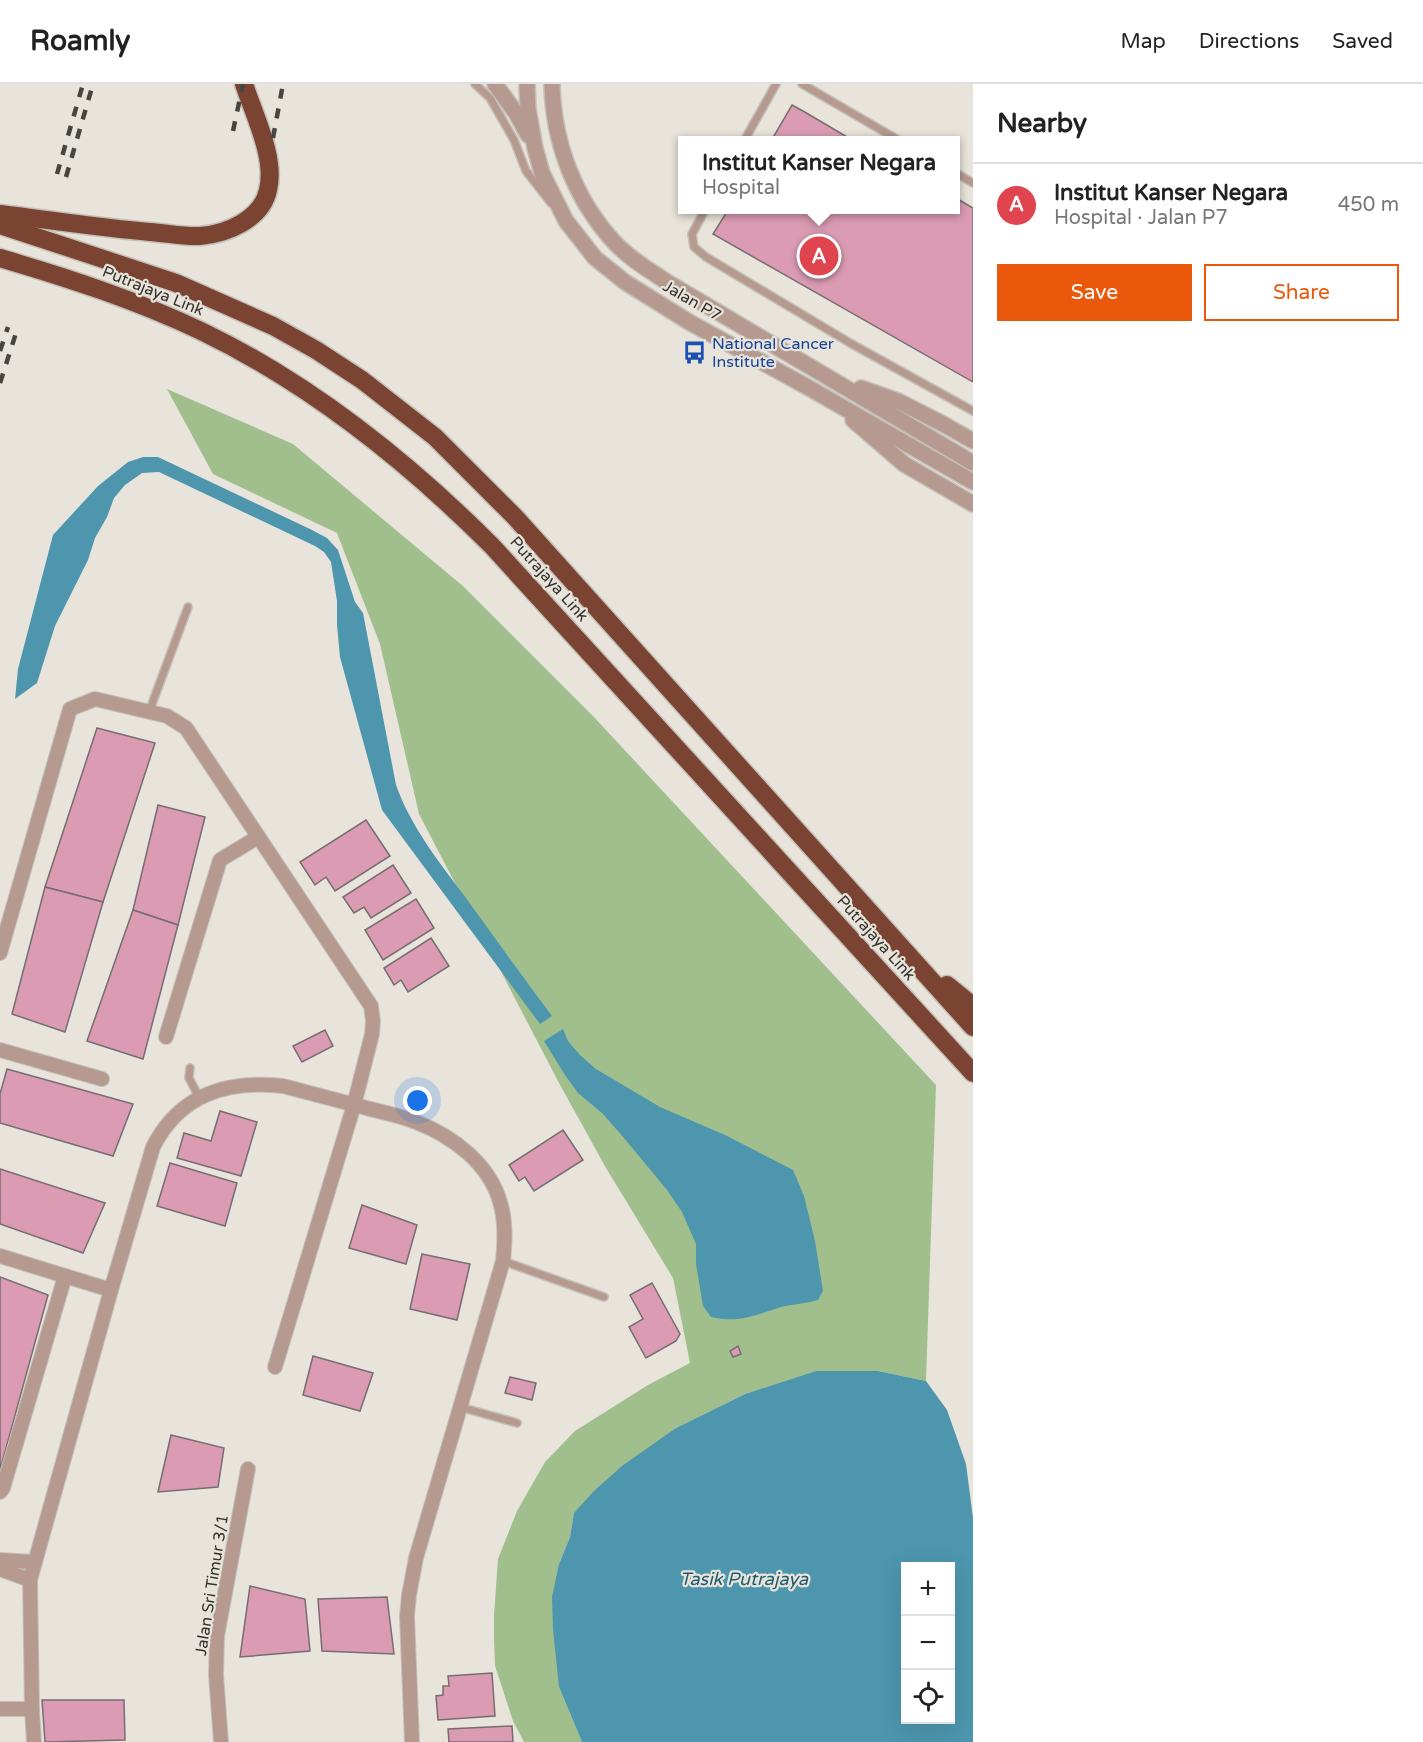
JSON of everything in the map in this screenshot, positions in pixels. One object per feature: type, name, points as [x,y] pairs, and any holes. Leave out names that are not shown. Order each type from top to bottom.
[{"type":"highway","points":[[0,214],[112,229],[199,236],[222,232],[245,222],[261,207],[268,191],[270,172],[267,151],[244,84]]},
{"type":"highway","name":"Putrajaya Link","points":[[0,225],[176,283],[273,326],[362,380],[435,437],[515,517],[897,943]]},
{"type":"highway","name":"Putrajaya Link","points":[[0,258],[54,274],[151,309],[245,354],[293,382],[333,410],[435,492],[492,546],[971,1072]]},
{"type":"highway","points":[[897,943],[973,1006]]},
{"type":"highway","points":[[897,943],[973,1027]]},
{"type":"street","points":[[495,84],[516,113],[535,148]]},
{"type":"street","name":"Jalan P7","points":[[527,84],[528,109],[542,173],[566,221],[595,258],[625,282],[689,322],[973,482]]},
{"type":"street","name":"Jalan P7","points":[[552,84],[559,139],[570,174],[587,206],[615,243],[640,265],[666,282],[973,463]]},
{"type":"street","points":[[832,379],[898,401],[973,441]]},
{"type":"street","points":[[822,395],[904,464],[973,504]]},
{"type":"street","points":[[0,953],[70,709],[95,699],[167,716],[186,728],[371,1006],[372,1034],[354,1105],[275,1367]]},
{"type":"street","points":[[166,1038],[220,860],[258,837]]},
{"type":"street","points":[[0,1050],[102,1079]]},
{"type":"street","points":[[34,1742],[30,1580],[153,1147],[161,1131],[171,1120],[199,1097],[230,1087],[264,1084],[283,1086],[414,1121],[432,1129],[458,1145],[473,1158],[490,1180],[500,1201],[505,1224],[503,1261],[416,1558],[409,1595],[407,1635],[412,1742]]},
{"type":"street","points":[[0,1256],[111,1290]]},
{"type":"street","points":[[0,1492],[65,1276]]},
{"type":"street","name":"Jalan Sri Timur 3/1","points":[[221,1742],[216,1676],[217,1636],[248,1469]]},
{"type":"street","points":[[0,1560],[34,1562]]},
{"type":"street","points":[[0,1569],[30,1580]]},
{"type":"street","points":[[0,1709],[32,1709]]},
{"type":"lane","points":[[475,84],[490,98],[514,140],[526,171],[566,221]]},
{"type":"lane","points":[[747,136],[776,84]]},
{"type":"lane","points":[[802,84],[891,136]]},
{"type":"lane","points":[[960,175],[973,183]]},
{"type":"lane","points":[[703,214],[692,234],[694,247],[706,257],[850,343],[973,411]]},
{"type":"lane","points":[[149,712],[188,608]]},
{"type":"lane","points":[[190,1068],[189,1078],[199,1097]]},
{"type":"lane","points":[[503,1261],[604,1297]]},
{"type":"lane","points":[[460,1407],[517,1423]]},
{"type":"green space","points":[[167,389],[293,444],[464,587],[592,715],[936,1085],[926,1381],[878,1371],[817,1371],[745,1394],[676,1428],[574,1513],[570,1537],[559,1564],[559,1687],[582,1742],[524,1742],[513,1721],[495,1666],[494,1615],[498,1559],[517,1511],[545,1462],[575,1431],[648,1385],[690,1363],[673,1278],[606,1168],[559,1083],[419,814],[380,644],[337,533],[213,474]]},
{"type":"water","points":[[143,457],[158,457],[310,529],[327,538],[338,550],[355,602],[363,613],[396,785],[402,800],[436,858],[552,1016],[540,1024],[382,810],[340,657],[337,601],[331,562],[324,552],[315,546],[159,472],[142,473],[125,485],[114,498],[107,517],[95,538],[88,560],[55,626],[37,683],[15,699],[18,669],[53,535],[98,486],[128,462]]},
{"type":"water","points":[[563,1029],[568,1041],[596,1069],[660,1107],[725,1135],[793,1170],[804,1196],[815,1241],[823,1291],[818,1300],[785,1306],[740,1319],[711,1317],[703,1306],[696,1264],[696,1244],[682,1212],[624,1138],[602,1113],[578,1093],[544,1041]]},
{"type":"water","name":"Tasik Putrajaya","points":[[816,1371],[878,1371],[926,1381],[947,1410],[966,1464],[973,1518],[973,1742],[582,1742],[559,1687],[553,1630],[552,1597],[559,1564],[570,1537],[574,1513],[622,1466],[676,1428],[745,1394]]},
{"type":"building","points":[[792,105],[846,136],[774,136]]},
{"type":"building","points":[[960,200],[973,208],[973,382],[713,234],[726,214],[960,214]]},
{"type":"building","points":[[97,728],[155,743],[103,902],[45,887]]},
{"type":"building","points":[[158,805],[205,817],[178,925],[133,910]]},
{"type":"building","points":[[366,820],[390,856],[335,891],[326,877],[315,885],[300,862]]},
{"type":"building","points":[[393,865],[411,893],[371,918],[364,907],[354,913],[343,897]]},
{"type":"building","points":[[45,887],[103,902],[65,1032],[12,1014]]},
{"type":"building","points":[[416,899],[434,928],[383,960],[365,930]]},
{"type":"building","points":[[133,910],[178,925],[143,1059],[87,1041]]},
{"type":"building","points":[[431,938],[449,966],[408,992],[401,980],[394,985],[384,968]]},
{"type":"building","points":[[325,1030],[333,1046],[302,1062],[293,1046]]},
{"type":"building","points":[[7,1069],[133,1104],[113,1156],[0,1123],[0,1094]]},
{"type":"building","points":[[220,1111],[257,1122],[241,1176],[177,1158],[184,1133],[211,1141]]},
{"type":"building","points":[[563,1130],[583,1160],[534,1191],[525,1177],[519,1181],[509,1165]]},
{"type":"building","points":[[170,1163],[237,1183],[225,1226],[157,1206]]},
{"type":"building","points":[[0,1169],[105,1203],[83,1253],[0,1224]]},
{"type":"building","points":[[362,1205],[417,1225],[406,1264],[349,1248]]},
{"type":"building","points":[[422,1254],[470,1264],[457,1320],[410,1309]]},
{"type":"building","points":[[0,1277],[48,1295],[0,1470]]},
{"type":"building","points":[[652,1283],[680,1334],[676,1341],[646,1358],[629,1327],[643,1319],[630,1295]]},
{"type":"building","points":[[738,1346],[741,1354],[733,1357],[730,1351]]},
{"type":"building","points":[[313,1356],[373,1373],[360,1411],[303,1395]]},
{"type":"building","points":[[510,1377],[536,1383],[532,1400],[505,1393]]},
{"type":"building","points":[[171,1435],[224,1448],[218,1487],[158,1492]]},
{"type":"building","points":[[250,1586],[305,1599],[310,1651],[240,1657]]},
{"type":"building","points":[[387,1597],[394,1654],[322,1651],[318,1599]]},
{"type":"building","points":[[492,1673],[495,1716],[438,1720],[436,1696],[443,1695],[443,1686],[449,1686],[448,1676]]},
{"type":"building","points":[[42,1700],[124,1700],[125,1740],[45,1742]]},
{"type":"building","points":[[512,1726],[513,1742],[449,1742],[448,1729]]},
{"type":"railway","points":[[57,174],[83,84]]},
{"type":"railway","points":[[66,177],[93,84]]},
{"type":"railway","points":[[233,131],[243,84]]},
{"type":"railway","points":[[273,138],[283,84]]},
{"type":"railway","points":[[0,351],[8,327]]},
{"type":"railway","points":[[0,383],[17,330]]},
{"type":"place","name":"Institut Kanser Negara","points":[[819,256]]},
{"type":"place","name":"National Cancer Institute","points":[[694,353]]}]
